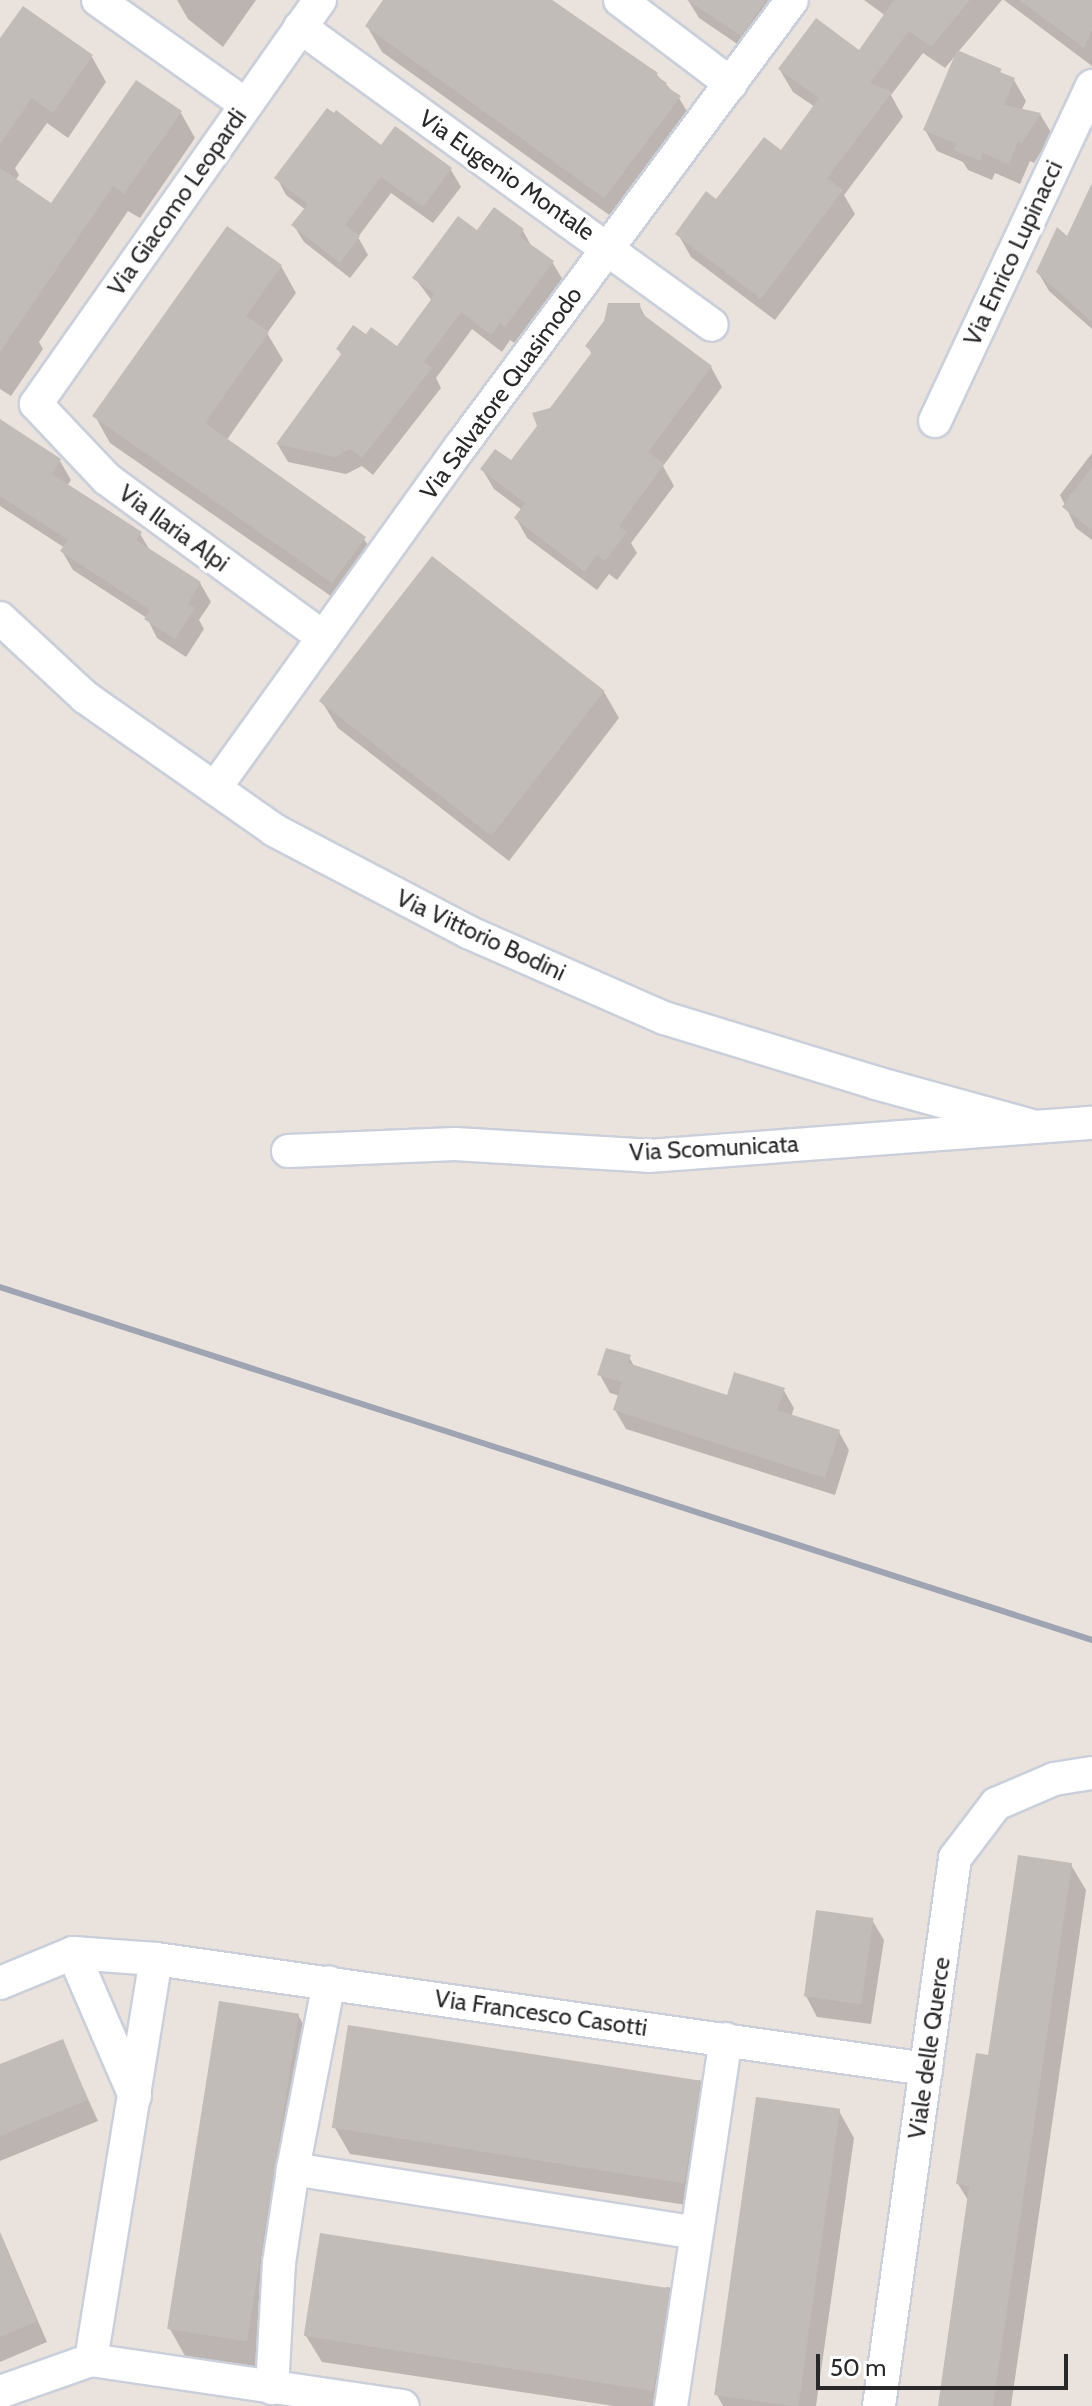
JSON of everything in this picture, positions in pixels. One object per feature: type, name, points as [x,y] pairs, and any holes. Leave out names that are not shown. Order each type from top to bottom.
[{"type":"street","points":[[98,0],[245,104]]},
{"type":"street","name":"Via Giacomo Leopardi","points":[[36,404],[320,0]]},
{"type":"street","points":[[620,0],[731,84]]},
{"type":"street","name":"Via Salvatore Quasimodo","points":[[215,788],[792,0]]},
{"type":"street","name":"Via Eugenio Montale","points":[[300,27],[712,325]]},
{"type":"street","name":"Via Enrico Lupinacci","points":[[935,421],[1092,86]]},
{"type":"street","name":"Via Ilaria Alpi","points":[[36,404],[107,479],[323,637]]},
{"type":"street","name":"Via Vittorio Bodini","points":[[0,618],[85,697],[274,830],[468,932],[664,1018],[876,1083],[1028,1125]]},
{"type":"street","name":"Via Scomunicata","points":[[288,1151],[455,1144],[649,1156],[1028,1125],[1092,1123]]},
{"type":"street","name":"Viale delle Querce","points":[[879,2406],[955,1858],[996,1804],[1054,1779],[1092,1773]]},
{"type":"street","points":[[73,1953],[135,2096]]},
{"type":"street","name":"Via Francesco Casotti","points":[[0,1983],[73,1953],[156,1959],[926,2069]]},
{"type":"street","points":[[91,2360],[156,1959]]},
{"type":"street","points":[[280,2394],[279,2263],[293,2169],[329,1982]]},
{"type":"street","points":[[671,2406],[726,2039]]},
{"type":"street","points":[[293,2169],[695,2233]]},
{"type":"street","points":[[0,2392],[91,2360],[280,2394],[403,2406]]},
{"type":"building","points":[[383,0],[552,0],[658,73],[656,76],[667,83],[665,86],[681,96],[604,198],[365,26]]},
{"type":"building","points":[[687,0],[766,0],[741,36]]},
{"type":"building","points":[[894,0],[970,0],[931,47],[909,31],[870,83],[892,92],[827,178],[843,190],[761,299],[675,234],[706,191],[716,199],[764,137],[781,150],[819,98],[778,69],[816,18],[859,50]]},
{"type":"building","points":[[1019,0],[1092,0],[1092,30],[1084,48]]},
{"type":"building","points":[[23,6],[93,55],[53,113],[32,98],[0,144],[0,38]]},
{"type":"building","points":[[957,50],[1002,69],[1000,72],[1015,78],[1004,105],[1041,113],[1022,143],[1018,142],[1009,164],[983,153],[980,161],[953,150],[956,144],[923,130]]},
{"type":"building","points":[[136,80],[182,111],[124,194],[113,186],[0,352],[0,168],[51,203]]},
{"type":"building","points":[[327,108],[334,113],[336,110],[381,145],[395,126],[452,168],[423,207],[381,177],[345,225],[360,236],[340,263],[291,225],[308,204],[274,178]]},
{"type":"building","points":[[1092,183],[1092,322],[1036,272],[1057,227],[1067,236]]},
{"type":"building","points":[[494,207],[524,229],[519,236],[554,261],[505,327],[500,323],[491,335],[461,312],[424,362],[432,368],[362,458],[350,449],[335,457],[276,444],[342,353],[336,349],[353,325],[366,334],[371,327],[397,346],[435,294],[412,278],[458,216],[477,230]]},
{"type":"building","points":[[227,226],[282,265],[246,316],[269,332],[205,423],[366,537],[332,583],[92,416]]},
{"type":"building","points":[[608,303],[640,303],[641,313],[712,366],[648,452],[664,464],[619,526],[627,532],[605,561],[597,555],[585,572],[514,518],[525,503],[480,469],[495,449],[511,460],[537,426],[532,413],[550,408],[592,352],[585,346],[604,321]]},
{"type":"building","points":[[0,419],[61,459],[52,474],[142,532],[136,540],[201,582],[188,604],[195,608],[175,639],[144,619],[150,610],[60,551],[68,540],[0,496]]},
{"type":"building","points":[[1092,467],[1092,530],[1062,507]]},
{"type":"building","points":[[432,556],[605,691],[491,836],[319,701]]},
{"type":"building","points":[[606,1348],[631,1355],[628,1363],[727,1395],[734,1372],[785,1388],[777,1410],[840,1430],[825,1478],[613,1410],[622,1382],[597,1375]]},
{"type":"building","points":[[1018,1855],[1072,1863],[993,2406],[938,2406],[969,2186],[956,2184],[976,2053],[988,2055]]},
{"type":"building","points":[[816,1910],[873,1918],[861,2004],[804,1996]]},
{"type":"building","points":[[219,2001],[299,2014],[247,2342],[167,2329]]},
{"type":"building","points":[[348,2025],[701,2081],[684,2184],[332,2128]]},
{"type":"building","points":[[63,2039],[88,2100],[0,2136],[0,2064]]},
{"type":"building","points":[[756,2097],[840,2109],[798,2406],[714,2395]]},
{"type":"building","points":[[320,2233],[670,2288],[653,2391],[304,2336]]},
{"type":"building","points":[[0,2234],[37,2321],[0,2337]]},
{"type":"railway","points":[[0,1287],[1092,1640]]}]
